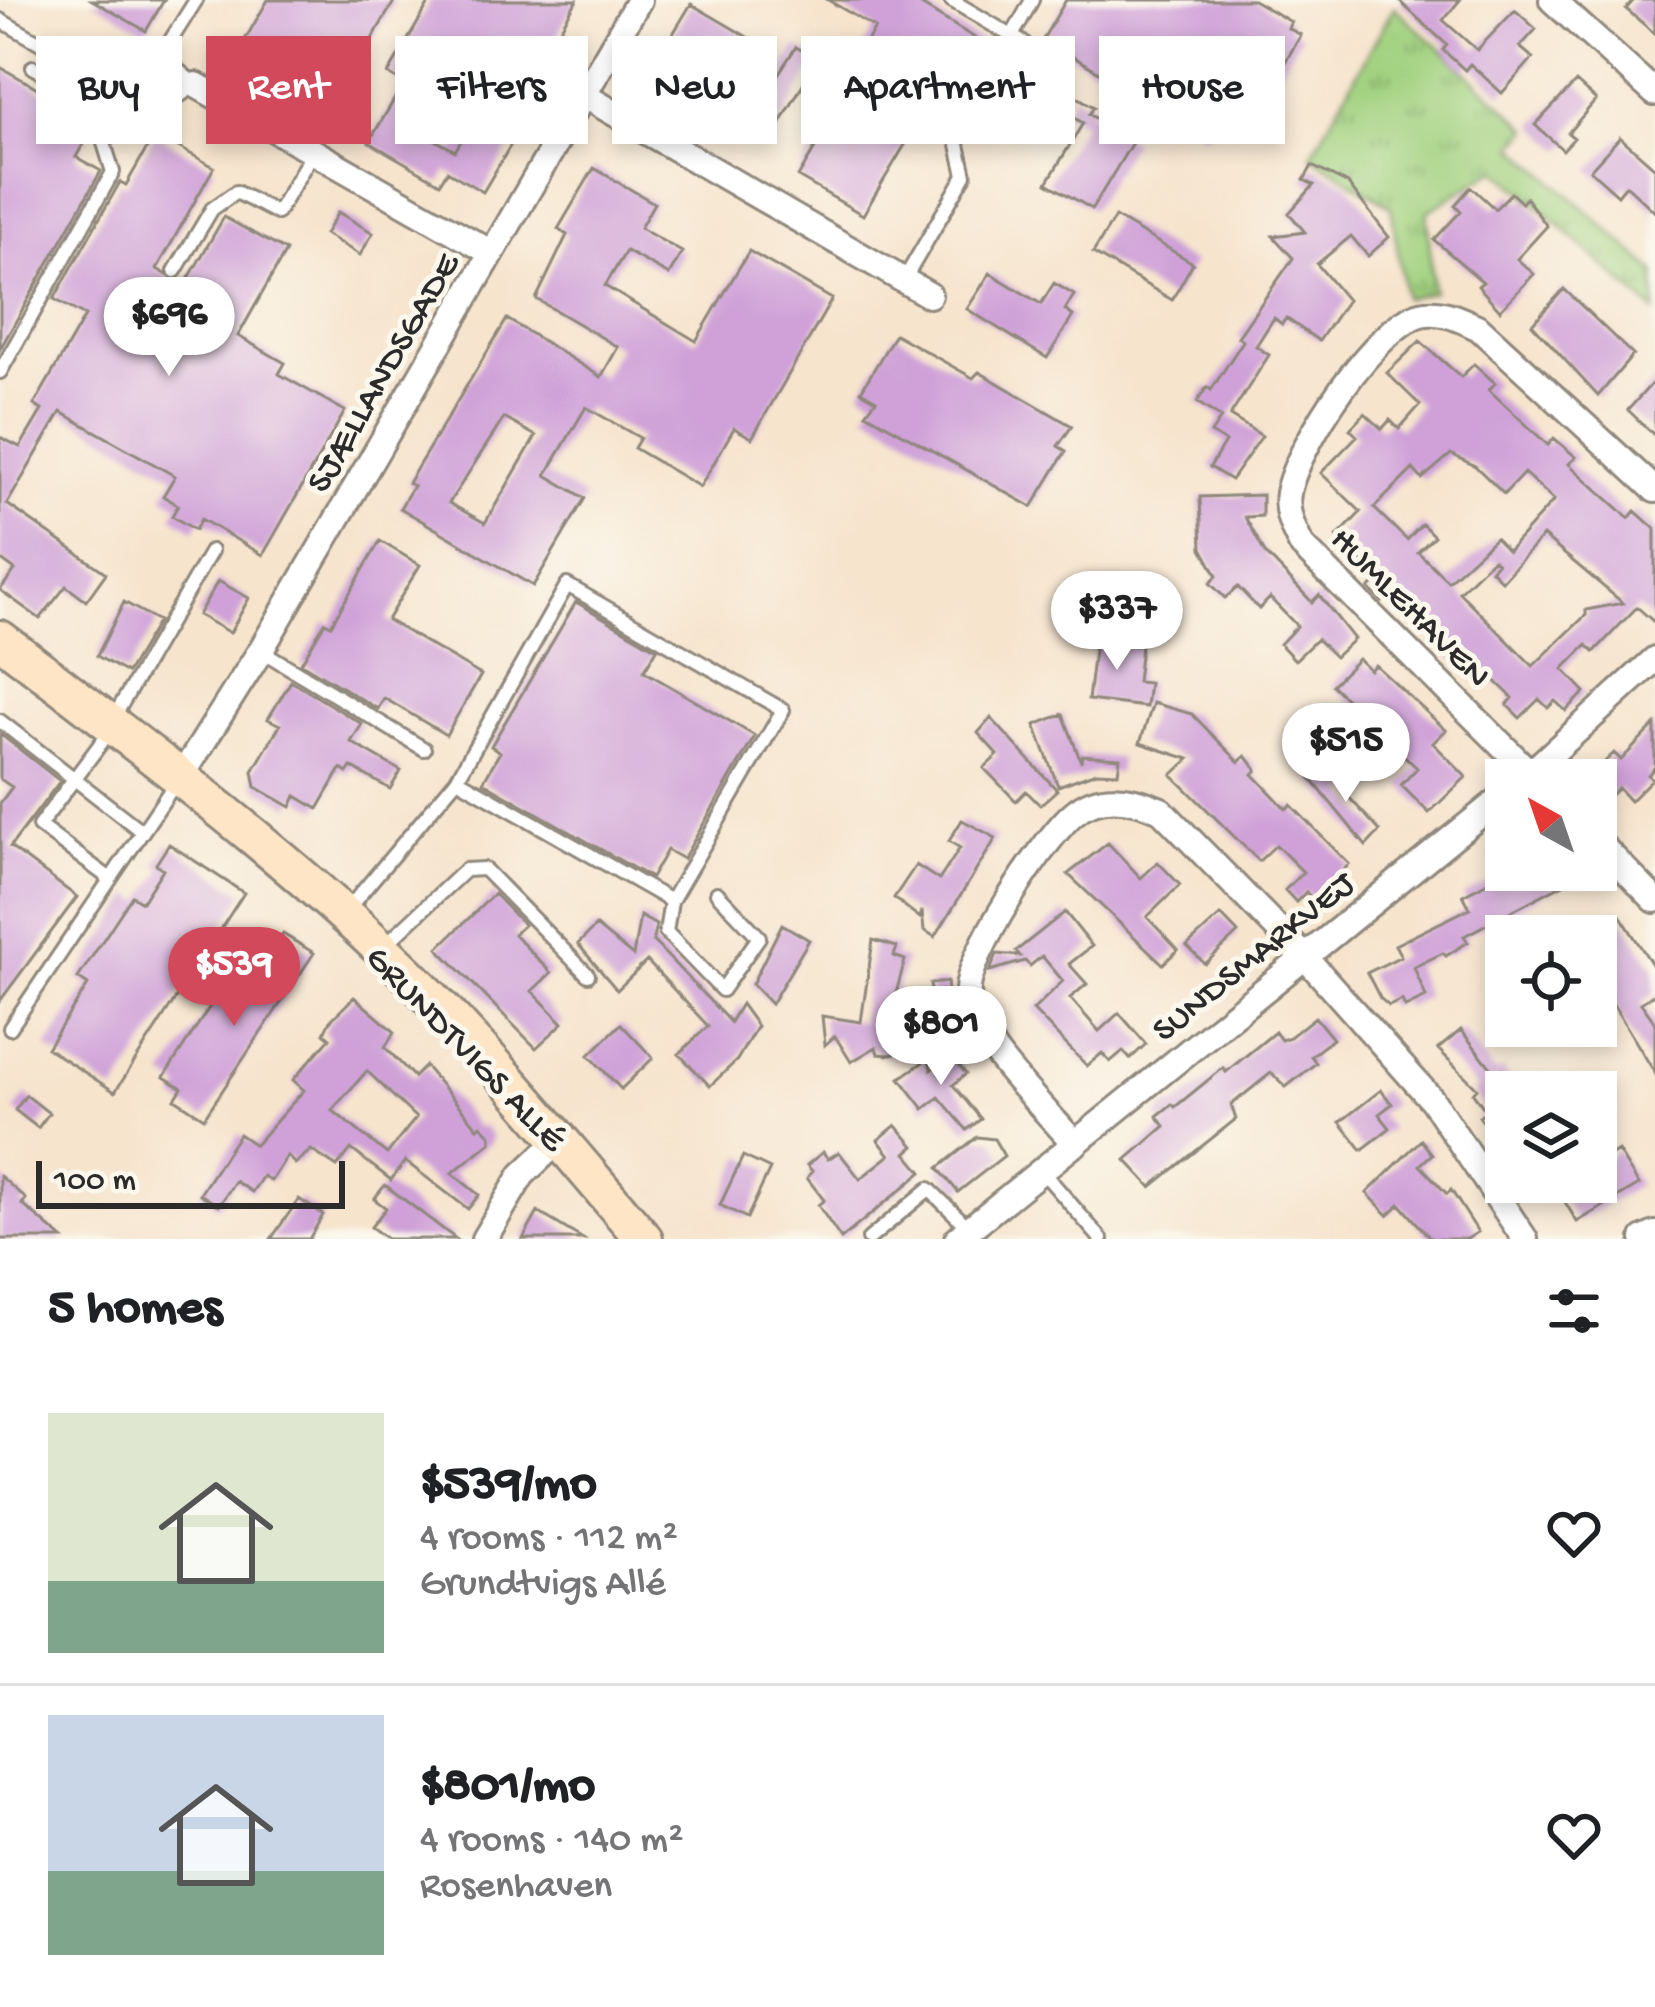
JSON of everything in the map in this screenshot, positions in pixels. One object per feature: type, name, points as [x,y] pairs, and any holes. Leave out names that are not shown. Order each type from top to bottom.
[{"type":"street","name":"SJÆLLANDSGADE","points":[[588,87],[639,0]]},
{"type":"street","points":[[1552,0],[1655,93]]},
{"type":"street","points":[[196,85],[490,252]]},
{"type":"street","points":[[588,98],[928,295]]},
{"type":"street","name":"SJÆLLANDSGADE","points":[[181,777],[554,144]]},
{"type":"street","name":"HUMLEHAVEN","points":[[1511,759],[1302,546],[1290,522],[1287,496],[1300,454],[1379,339],[1401,321],[1426,313],[1454,316],[1479,328],[1655,490]]},
{"type":"street","name":"GRUNDTVIGS ALLÉ","points":[[0,640],[181,777],[379,950],[451,1018],[644,1239]]},
{"type":"street","points":[[1550,759],[1655,659]]},
{"type":"street","points":[[1075,1144],[977,1027],[967,992],[973,959],[1075,811],[1104,799],[1133,797],[1161,810],[1306,957],[1432,1100],[1525,1239]]},
{"type":"street","name":"SUNDSMARKVEJ","points":[[963,1234],[1485,811]]},
{"type":"street","points":[[1617,861],[1655,900]]},
{"type":"street","points":[[484,1239],[522,1175],[559,1140]]},
{"type":"street","points":[[1643,1239],[1655,1234]]},
{"type":"lane","points":[[182,94],[196,85],[160,56],[196,0]]},
{"type":"lane","points":[[951,0],[1012,36],[1032,0]]},
{"type":"lane","points":[[0,20],[36,40]]},
{"type":"lane","points":[[0,372],[113,172],[104,144]]},
{"type":"lane","points":[[904,280],[965,175],[958,144]]},
{"type":"lane","points":[[175,272],[212,208],[236,192],[278,213],[313,152]]},
{"type":"lane","points":[[109,878],[39,826],[112,725],[211,551]]},
{"type":"lane","points":[[342,916],[457,779],[567,585],[783,710],[670,901],[666,932],[722,990],[759,938],[717,893]]},
{"type":"lane","points":[[260,650],[424,749]]},
{"type":"lane","points":[[0,721],[140,830]]},
{"type":"lane","points":[[10,1028],[140,830],[181,777]]},
{"type":"lane","points":[[457,779],[670,901]]},
{"type":"lane","points":[[379,950],[465,870],[484,869],[588,975]]},
{"type":"lane","points":[[1042,1171],[1101,1239]]},
{"type":"lane","points":[[869,1239],[929,1189],[963,1234]]},
{"type":"green space","points":[[1394,7],[1529,129],[1515,146],[1655,272],[1655,312],[1497,169],[1427,212],[1433,292],[1405,299],[1391,207],[1311,155]]},
{"type":"building","points":[[92,0],[164,0],[146,31]]},
{"type":"building","points":[[268,0],[395,0],[371,41],[371,36],[247,36]]},
{"type":"building","points":[[431,0],[577,0],[556,36],[410,36]]},
{"type":"building","points":[[828,0],[913,0],[972,36],[870,36],[875,28]]},
{"type":"building","points":[[1066,0],[1253,0],[1291,22],[1288,28],[1301,35],[1285,62],[1285,36],[1099,36],[1099,72],[1075,58],[1075,36],[1045,36]]},
{"type":"building","points":[[1398,0],[1460,0],[1443,20],[1477,50],[1515,10],[1536,29],[1520,47],[1533,58],[1502,93],[1470,64],[1465,70],[1443,50],[1447,45]]},
{"type":"building","points":[[1634,0],[1655,0],[1655,34],[1626,9]]},
{"type":"building","points":[[691,4],[746,36],[672,36]]},
{"type":"building","points":[[796,47],[801,50],[801,87],[777,130],[777,76]]},
{"type":"building","points":[[0,67],[36,87],[36,144],[83,144],[76,157],[101,171],[0,349]]},
{"type":"building","points":[[1576,82],[1596,100],[1568,133],[1574,138],[1563,150],[1535,125]]},
{"type":"building","points":[[1075,96],[1094,107],[1089,114],[1099,120],[1099,144],[1131,144],[1092,209],[1047,183],[1070,144],[1075,144],[1083,123],[1075,118]]},
{"type":"building","points":[[395,98],[395,144],[443,144],[455,151],[459,144],[511,144],[483,192],[447,171],[440,183],[371,143]]},
{"type":"building","points":[[1620,137],[1655,168],[1655,212],[1626,185],[1618,195],[1590,170]]},
{"type":"building","points":[[149,144],[173,144],[214,167],[157,269],[185,285],[224,217],[286,251],[238,336],[285,363],[279,374],[345,411],[263,555],[201,519],[195,530],[172,516],[178,505],[163,496],[175,476],[61,412],[7,504],[106,573],[86,601],[66,586],[40,619],[0,590],[15,570],[0,559],[0,437],[20,447],[42,410],[34,405],[85,316],[54,299],[120,182],[126,185]]},
{"type":"building","points":[[817,144],[905,144],[863,215],[798,177]]},
{"type":"building","points":[[1312,166],[1348,184],[1389,237],[1368,256],[1351,236],[1317,264],[1347,300],[1319,341],[1286,318],[1282,324],[1274,318],[1256,346],[1269,355],[1230,416],[1262,436],[1231,480],[1210,467],[1225,442],[1211,433],[1221,418],[1197,402],[1207,387],[1211,390],[1243,341],[1238,337],[1293,258],[1273,236],[1305,232],[1289,213],[1314,185],[1304,180]]},
{"type":"building","points":[[594,168],[654,203],[640,228],[682,252],[669,275],[626,251],[605,286],[696,341],[749,251],[832,299],[752,438],[734,428],[700,487],[634,448],[640,438],[586,407],[546,475],[585,498],[533,586],[400,508],[413,486],[408,483],[507,319],[601,377],[618,347],[536,299],[567,235],[558,229]],"holes":[[[504,418],[536,436],[485,523],[449,503]]]},
{"type":"building","points":[[1471,187],[1495,209],[1511,193],[1522,203],[1526,198],[1547,226],[1517,259],[1534,274],[1500,310],[1478,286],[1483,282],[1434,240],[1461,211],[1455,205]]},
{"type":"building","points":[[338,212],[373,233],[360,255],[325,234]]},
{"type":"building","points":[[1115,217],[1193,263],[1172,300],[1093,253]]},
{"type":"building","points":[[990,273],[1041,304],[1054,283],[1074,295],[1065,310],[1073,316],[1047,358],[967,309]]},
{"type":"building","points":[[1564,289],[1633,355],[1598,396],[1532,324]]},
{"type":"building","points":[[895,334],[973,378],[979,372],[1072,426],[1058,446],[1066,451],[1032,507],[866,413],[876,400],[861,391]]},
{"type":"building","points":[[1420,341],[1461,377],[1474,364],[1495,383],[1489,390],[1548,445],[1554,438],[1576,457],[1569,464],[1629,518],[1635,511],[1655,529],[1655,623],[1637,607],[1594,652],[1587,645],[1563,669],[1585,692],[1566,711],[1555,701],[1548,708],[1539,699],[1520,718],[1507,705],[1513,698],[1484,670],[1470,675],[1412,617],[1387,598],[1382,602],[1369,589],[1379,578],[1337,537],[1361,512],[1321,473],[1357,436],[1350,429],[1365,413],[1382,429],[1390,420],[1399,429],[1420,405],[1387,373]],"holes":[[[1451,454],[1475,466],[1504,494],[1524,473],[1554,500],[1508,551],[1495,538],[1448,581],[1418,552],[1434,536],[1422,524],[1407,540],[1374,508],[1413,469],[1422,479]],[[1543,536],[1623,603],[1586,610],[1533,666],[1459,592],[1493,559],[1497,563],[1491,570],[1502,581]]]},
{"type":"building","points":[[1655,380],[1655,436],[1628,410]]},
{"type":"building","points":[[1262,495],[1262,516],[1245,517],[1265,553],[1312,602],[1319,595],[1354,639],[1335,657],[1317,639],[1295,660],[1280,644],[1297,626],[1270,598],[1259,609],[1238,587],[1225,598],[1210,583],[1217,576],[1202,548],[1200,497]]},
{"type":"building","points":[[380,541],[420,565],[387,620],[481,675],[446,735],[384,698],[378,709],[301,663],[325,622],[331,625]]},
{"type":"building","points":[[218,581],[249,598],[230,633],[198,615]]},
{"type":"building","points":[[124,602],[158,621],[127,673],[97,656]]},
{"type":"building","points":[[576,602],[657,649],[644,671],[755,736],[683,859],[667,850],[651,878],[483,782],[500,752],[491,746]]},
{"type":"building","points":[[1096,634],[1127,638],[1126,644],[1141,646],[1137,682],[1149,683],[1146,707],[1088,700]]},
{"type":"building","points":[[1358,659],[1370,670],[1375,665],[1446,730],[1433,743],[1466,777],[1429,813],[1401,785],[1417,768],[1332,685]]},
{"type":"building","points":[[291,681],[362,724],[351,742],[401,771],[390,789],[351,767],[347,773],[341,769],[318,809],[296,796],[291,807],[256,787],[253,771],[280,725],[268,719]]},
{"type":"building","points":[[1153,703],[1192,714],[1239,762],[1246,756],[1257,770],[1253,774],[1286,809],[1291,805],[1349,864],[1315,902],[1306,892],[1296,902],[1285,890],[1303,872],[1276,845],[1259,861],[1172,775],[1189,759],[1140,743]]},
{"type":"building","points":[[1063,714],[1081,762],[1082,755],[1120,758],[1118,773],[1096,772],[1058,786],[1035,725]]},
{"type":"building","points":[[991,718],[1057,790],[1040,805],[1026,791],[1016,801],[984,768],[998,755],[978,733]]},
{"type":"building","points":[[1655,725],[1655,767],[1648,775],[1652,779],[1630,801],[1617,789],[1617,759],[1608,759],[1614,753],[1621,760]]},
{"type":"building","points":[[0,734],[60,781],[10,847],[77,897],[0,1001],[0,803],[12,787],[0,779]]},
{"type":"building","points":[[1330,769],[1351,786],[1345,793],[1380,831],[1366,846],[1311,779]]},
{"type":"building","points":[[962,820],[996,838],[935,937],[924,930],[922,911],[920,918],[894,898],[916,865],[939,880],[960,848],[949,841]]},
{"type":"building","points":[[1108,843],[1141,878],[1158,862],[1180,885],[1147,917],[1178,950],[1163,964],[1068,874]]},
{"type":"building","points":[[169,844],[244,893],[115,1092],[47,1048],[88,985],[78,978],[132,896],[142,902],[163,869],[156,864]]},
{"type":"building","points":[[1485,884],[1485,891],[1550,891],[1504,915],[1485,915],[1485,925],[1464,936],[1468,942],[1414,967],[1426,997],[1405,1007],[1402,1000],[1389,1006],[1367,973],[1401,956],[1395,945],[1470,908],[1463,895]]},
{"type":"building","points":[[494,894],[524,925],[514,934],[551,973],[532,991],[563,1023],[536,1048],[438,948]]},
{"type":"building","points":[[1065,912],[1092,946],[1069,964],[1087,984],[1070,998],[1099,1031],[1119,1013],[1146,1044],[1130,1059],[1123,1051],[1110,1062],[1102,1053],[1087,1066],[1033,1010],[1063,981],[1042,956],[1030,966],[1025,961],[990,971],[997,954],[1020,956],[1016,951]]},
{"type":"building","points":[[1221,915],[1238,933],[1205,964],[1187,946]]},
{"type":"building","points":[[1620,915],[1655,969],[1655,993],[1641,1003],[1655,1023],[1655,1073],[1617,1011]]},
{"type":"building","points":[[640,916],[656,925],[653,941],[730,1022],[741,1004],[757,1026],[737,1060],[710,1086],[679,1054],[708,1026],[647,961],[617,990],[578,944],[596,926],[633,956]]},
{"type":"building","points":[[782,924],[809,940],[771,1004],[752,984]]},
{"type":"building","points":[[283,934],[314,953],[204,1118],[175,1099],[182,1088],[164,1077],[216,997],[232,1008]]},
{"type":"building","points":[[873,940],[897,947],[894,956],[905,960],[888,1023],[921,1017],[927,1047],[890,1055],[878,1054],[876,1047],[851,1062],[835,1036],[825,1045],[822,1016],[861,1022]]},
{"type":"building","points":[[947,982],[949,1001],[932,1002],[930,984]]},
{"type":"building","points":[[354,997],[395,1032],[385,1047],[414,1077],[425,1066],[478,1128],[481,1125],[491,1135],[491,1142],[452,1173],[479,1195],[468,1209],[405,1161],[391,1180],[351,1149],[337,1167],[311,1150],[295,1164],[287,1156],[271,1181],[263,1176],[252,1192],[235,1181],[219,1206],[200,1194],[239,1134],[255,1145],[304,1090],[293,1080],[330,1038],[324,1033]],"holes":[[[367,1071],[416,1118],[387,1154],[332,1110]]]},
{"type":"building","points":[[1315,1017],[1333,1039],[1311,1056],[1316,1063],[1286,1087],[1271,1073],[1231,1105],[1236,1119],[1151,1187],[1126,1160],[1165,1126],[1157,1116],[1172,1104],[1175,1107],[1223,1068],[1226,1072],[1275,1032],[1281,1040],[1290,1037]]},
{"type":"building","points":[[621,1024],[653,1058],[621,1089],[589,1055]]},
{"type":"building","points":[[1461,1030],[1493,1071],[1485,1071],[1485,1110],[1473,1093],[1477,1088],[1438,1049]]},
{"type":"building","points":[[950,1054],[966,1074],[953,1085],[981,1119],[967,1130],[939,1097],[924,1109],[900,1078],[929,1058],[931,1070]]},
{"type":"building","points":[[1381,1090],[1392,1104],[1379,1114],[1390,1128],[1362,1150],[1340,1122]]},
{"type":"building","points":[[26,1095],[49,1113],[38,1128],[15,1110]]},
{"type":"building","points":[[896,1125],[914,1146],[906,1153],[922,1172],[841,1239],[818,1205],[824,1200],[807,1178],[812,1171],[807,1165],[823,1152],[828,1159],[839,1152],[860,1179],[890,1155],[878,1140]]},
{"type":"building","points":[[977,1137],[994,1139],[1004,1156],[958,1192],[938,1168]]},
{"type":"building","points":[[1421,1140],[1432,1154],[1420,1165],[1447,1194],[1451,1190],[1478,1232],[1467,1239],[1431,1239],[1400,1204],[1388,1215],[1367,1193]]},
{"type":"building","points":[[1617,1152],[1639,1185],[1617,1198]]},
{"type":"building","points":[[743,1156],[770,1169],[747,1218],[720,1205]]},
{"type":"building","points":[[0,1176],[26,1199],[22,1204],[63,1239],[0,1239]]},
{"type":"building","points":[[385,1185],[456,1239],[387,1239],[371,1227],[386,1208],[374,1199]]},
{"type":"building","points":[[299,1199],[323,1215],[309,1239],[271,1239]]},
{"type":"building","points":[[1566,1203],[1609,1203],[1577,1222]]},
{"type":"building","points":[[538,1212],[583,1239],[523,1239]]}]
